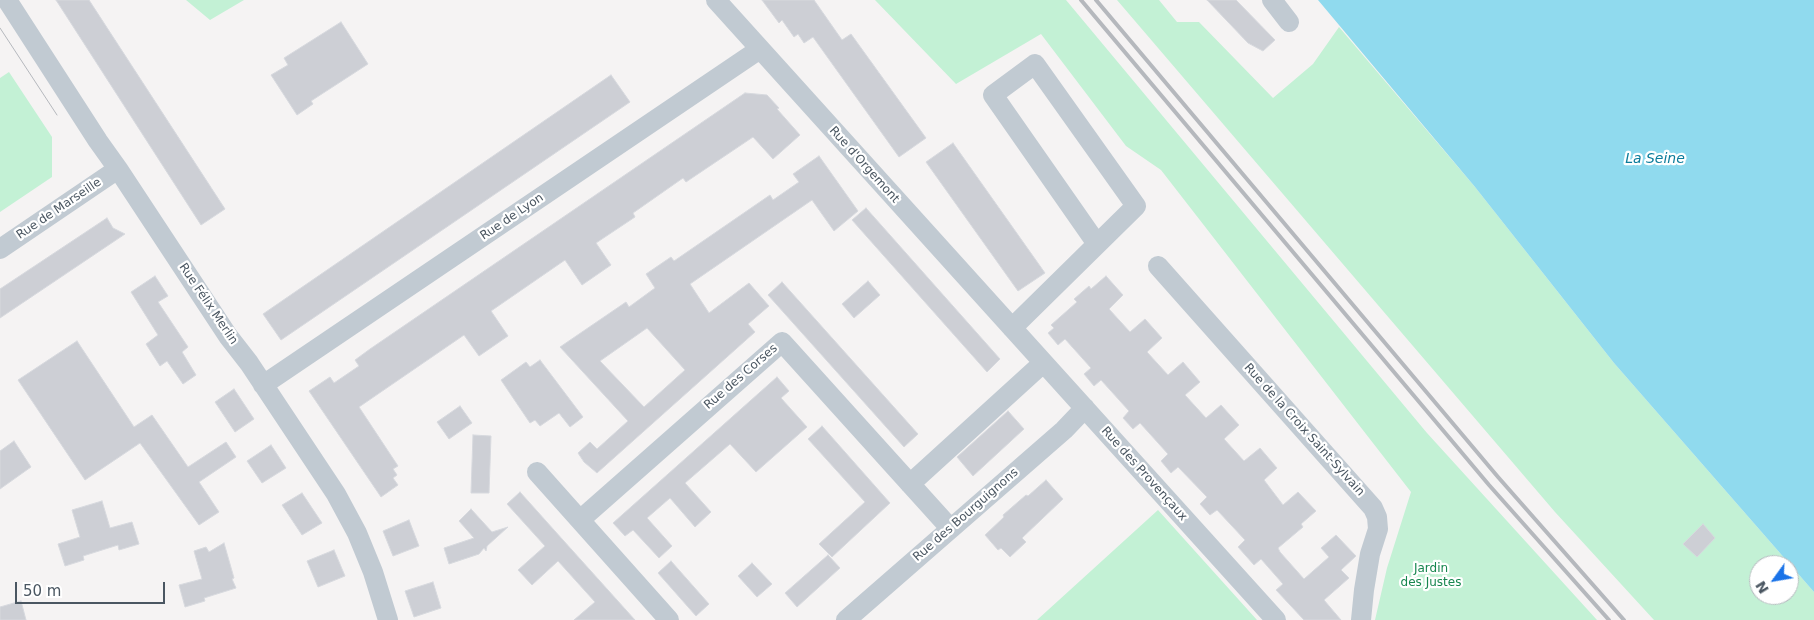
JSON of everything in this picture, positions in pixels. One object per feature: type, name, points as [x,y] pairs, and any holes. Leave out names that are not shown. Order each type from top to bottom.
[{"type":"street","name":"Rue Félix Merlin","points":[[7,0],[98,141],[343,507],[357,533],[373,572],[388,620]]},
{"type":"street","name":"Rue d'Orgemont","points":[[716,0],[1012,328]]},
{"type":"street","points":[[1272,0],[1289,22]]},
{"type":"street","name":"Rue de Lyon","points":[[263,385],[760,49]]},
{"type":"street","points":[[1012,328],[1136,206],[1035,64],[993,95],[1097,244]]},
{"type":"street","name":"Rue de Marseille","points":[[0,249],[118,169]]},
{"type":"street","name":"Rue de la Croix Saint-Sylvain","points":[[1158,266],[1373,508],[1377,518],[1378,529],[1370,554],[1361,620]]},
{"type":"street","name":"Rue des Provençaux","points":[[1012,328],[1276,620]]},
{"type":"street","name":"Rue des Corses","points":[[580,520],[782,342],[950,528]]},
{"type":"street","points":[[910,484],[1043,363]]},
{"type":"street","name":"Rue des Bourguignons","points":[[846,620],[1064,430],[1084,408]]},
{"type":"street","points":[[537,472],[670,620]]},
{"type":"green space","points":[[186,0],[244,0],[210,20]]},
{"type":"green space","name":"Jardin des Justes","points":[[875,0],[1066,0],[1427,433],[1597,620],[1375,620],[1387,568],[1411,492],[1161,170],[1126,146],[1041,34],[956,84]]},
{"type":"green space","points":[[1117,0],[1159,0],[1177,22],[1199,22],[1273,98],[1313,64],[1339,27],[1475,187],[1614,363],[1782,555],[1749,555],[1749,605],[1799,605],[1799,575],[1814,592],[1814,620],[1654,620],[1555,512]]},
{"type":"green space","points":[[9,72],[52,137],[52,177],[0,212],[0,78]]},
{"type":"green space","points":[[1158,510],[1257,620],[1037,620]]},
{"type":"water","name":"La Seine","points":[[1318,0],[1814,0],[1814,592],[1799,575],[1799,555],[1782,555],[1614,363],[1475,187]]},
{"type":"building","points":[[56,0],[89,0],[225,209],[201,225]]},
{"type":"building","points":[[762,0],[814,0],[842,40],[851,34],[926,138],[899,157],[813,37],[804,43],[798,34],[794,37],[782,20],[779,23]]},
{"type":"building","points":[[1207,0],[1236,0],[1275,40],[1263,51],[1248,43]]},
{"type":"building","points":[[341,22],[368,64],[311,101],[313,104],[297,115],[271,75],[288,65],[284,58]]},
{"type":"building","points":[[611,75],[630,102],[281,340],[263,314]]},
{"type":"building","points":[[745,93],[767,95],[800,135],[773,159],[753,137],[686,182],[683,178],[633,213],[635,217],[596,243],[611,265],[582,285],[565,260],[491,311],[508,336],[479,356],[464,335],[359,407],[398,466],[393,469],[397,475],[393,478],[398,485],[381,497],[309,391],[330,377],[334,383],[359,366],[355,360],[370,349]]},
{"type":"building","points":[[953,143],[1045,273],[1018,291],[926,162]]},
{"type":"building","points":[[819,156],[858,211],[834,231],[812,200],[690,284],[709,313],[749,283],[769,306],[748,324],[755,332],[597,473],[584,462],[578,453],[590,442],[597,449],[628,421],[560,347],[626,302],[629,307],[655,288],[646,274],[671,257],[674,261],[770,195],[773,200],[799,182],[793,174]],"holes":[[[647,328],[685,370],[644,407],[600,361]]]},
{"type":"building","points":[[866,208],[1000,359],[987,372],[852,220]]},
{"type":"building","points":[[107,218],[113,228],[125,234],[0,318],[0,289]]},
{"type":"building","points":[[155,276],[168,296],[158,302],[188,347],[182,352],[196,375],[183,384],[167,361],[160,366],[146,344],[158,335],[131,292]]},
{"type":"building","points":[[1106,276],[1123,295],[1109,309],[1130,332],[1145,319],[1162,338],[1147,352],[1168,375],[1183,362],[1200,382],[1185,395],[1206,418],[1221,405],[1239,425],[1224,439],[1244,461],[1260,448],[1277,468],[1264,480],[1283,505],[1298,492],[1316,511],[1301,524],[1303,527],[1278,548],[1304,579],[1329,557],[1321,548],[1336,535],[1356,556],[1341,570],[1349,578],[1324,600],[1341,620],[1304,620],[1276,590],[1283,584],[1261,559],[1254,565],[1238,547],[1245,540],[1217,510],[1210,515],[1200,504],[1207,497],[1178,467],[1171,473],[1161,461],[1168,454],[1140,423],[1133,429],[1123,418],[1129,411],[1101,380],[1094,386],[1084,374],[1091,368],[1065,339],[1058,345],[1048,333],[1054,328],[1051,325],[1077,302],[1074,299],[1089,286],[1091,289]]},
{"type":"building","points":[[868,281],[880,295],[854,318],[842,304]]},
{"type":"building","points":[[782,282],[918,434],[904,447],[768,295]]},
{"type":"building","points":[[77,341],[134,427],[152,415],[188,467],[226,442],[236,457],[199,482],[219,512],[199,525],[140,443],[85,480],[18,380]]},
{"type":"building","points":[[540,360],[583,417],[570,427],[559,413],[540,426],[535,420],[530,423],[501,380],[526,362],[530,367]]},
{"type":"building","points":[[777,377],[789,391],[781,398],[807,427],[756,472],[730,444],[685,483],[711,512],[695,527],[670,498],[647,518],[672,546],[659,558],[633,530],[625,536],[613,523]]},
{"type":"building","points":[[234,389],[254,419],[235,432],[215,402]]},
{"type":"building","points":[[460,406],[472,423],[449,439],[437,422]]},
{"type":"building","points":[[1008,411],[1024,429],[973,476],[957,457]]},
{"type":"building","points":[[822,426],[890,503],[832,557],[819,544],[865,502],[808,439]]},
{"type":"building","points":[[473,435],[491,436],[489,493],[471,493]]},
{"type":"building","points":[[14,441],[31,467],[0,489],[0,451]]},
{"type":"building","points":[[271,445],[286,468],[262,483],[247,461]]},
{"type":"building","points":[[1046,480],[1063,499],[1022,538],[1026,542],[1010,557],[1001,548],[998,550],[985,535],[1004,517],[1003,515]]},
{"type":"building","points":[[520,492],[635,620],[574,620],[595,602],[558,561],[532,585],[518,570],[545,546],[507,504]]},
{"type":"building","points":[[302,493],[322,523],[302,535],[282,505]]},
{"type":"building","points":[[102,501],[110,528],[132,522],[139,544],[119,550],[118,545],[83,556],[84,560],[65,566],[58,544],[80,537],[72,510]]},
{"type":"building","points":[[471,509],[492,532],[508,527],[487,546],[486,551],[484,548],[479,554],[449,564],[444,548],[474,538],[459,521]]},
{"type":"building","points":[[409,520],[419,546],[393,556],[383,531]]},
{"type":"building","points":[[1703,524],[1715,538],[1697,557],[1683,544]]},
{"type":"building","points":[[224,543],[234,578],[232,579],[236,588],[204,598],[205,601],[185,607],[179,585],[202,579],[194,551],[206,547],[209,552]]},
{"type":"building","points":[[334,550],[345,576],[318,587],[307,561]]},
{"type":"building","points":[[828,555],[840,568],[797,607],[785,593]]},
{"type":"building","points":[[671,561],[709,604],[696,616],[658,573]]},
{"type":"building","points":[[752,563],[772,584],[757,597],[738,576]]},
{"type":"building","points":[[433,582],[441,608],[414,617],[405,591]]},
{"type":"building","points":[[21,601],[26,620],[0,620],[0,607]]},
{"type":"tram line","points":[[0,28],[57,115]]},
{"type":"railway","points":[[1081,0],[1489,485],[1609,620]]},
{"type":"railway","points":[[1096,0],[1498,477],[1624,620]]}]
